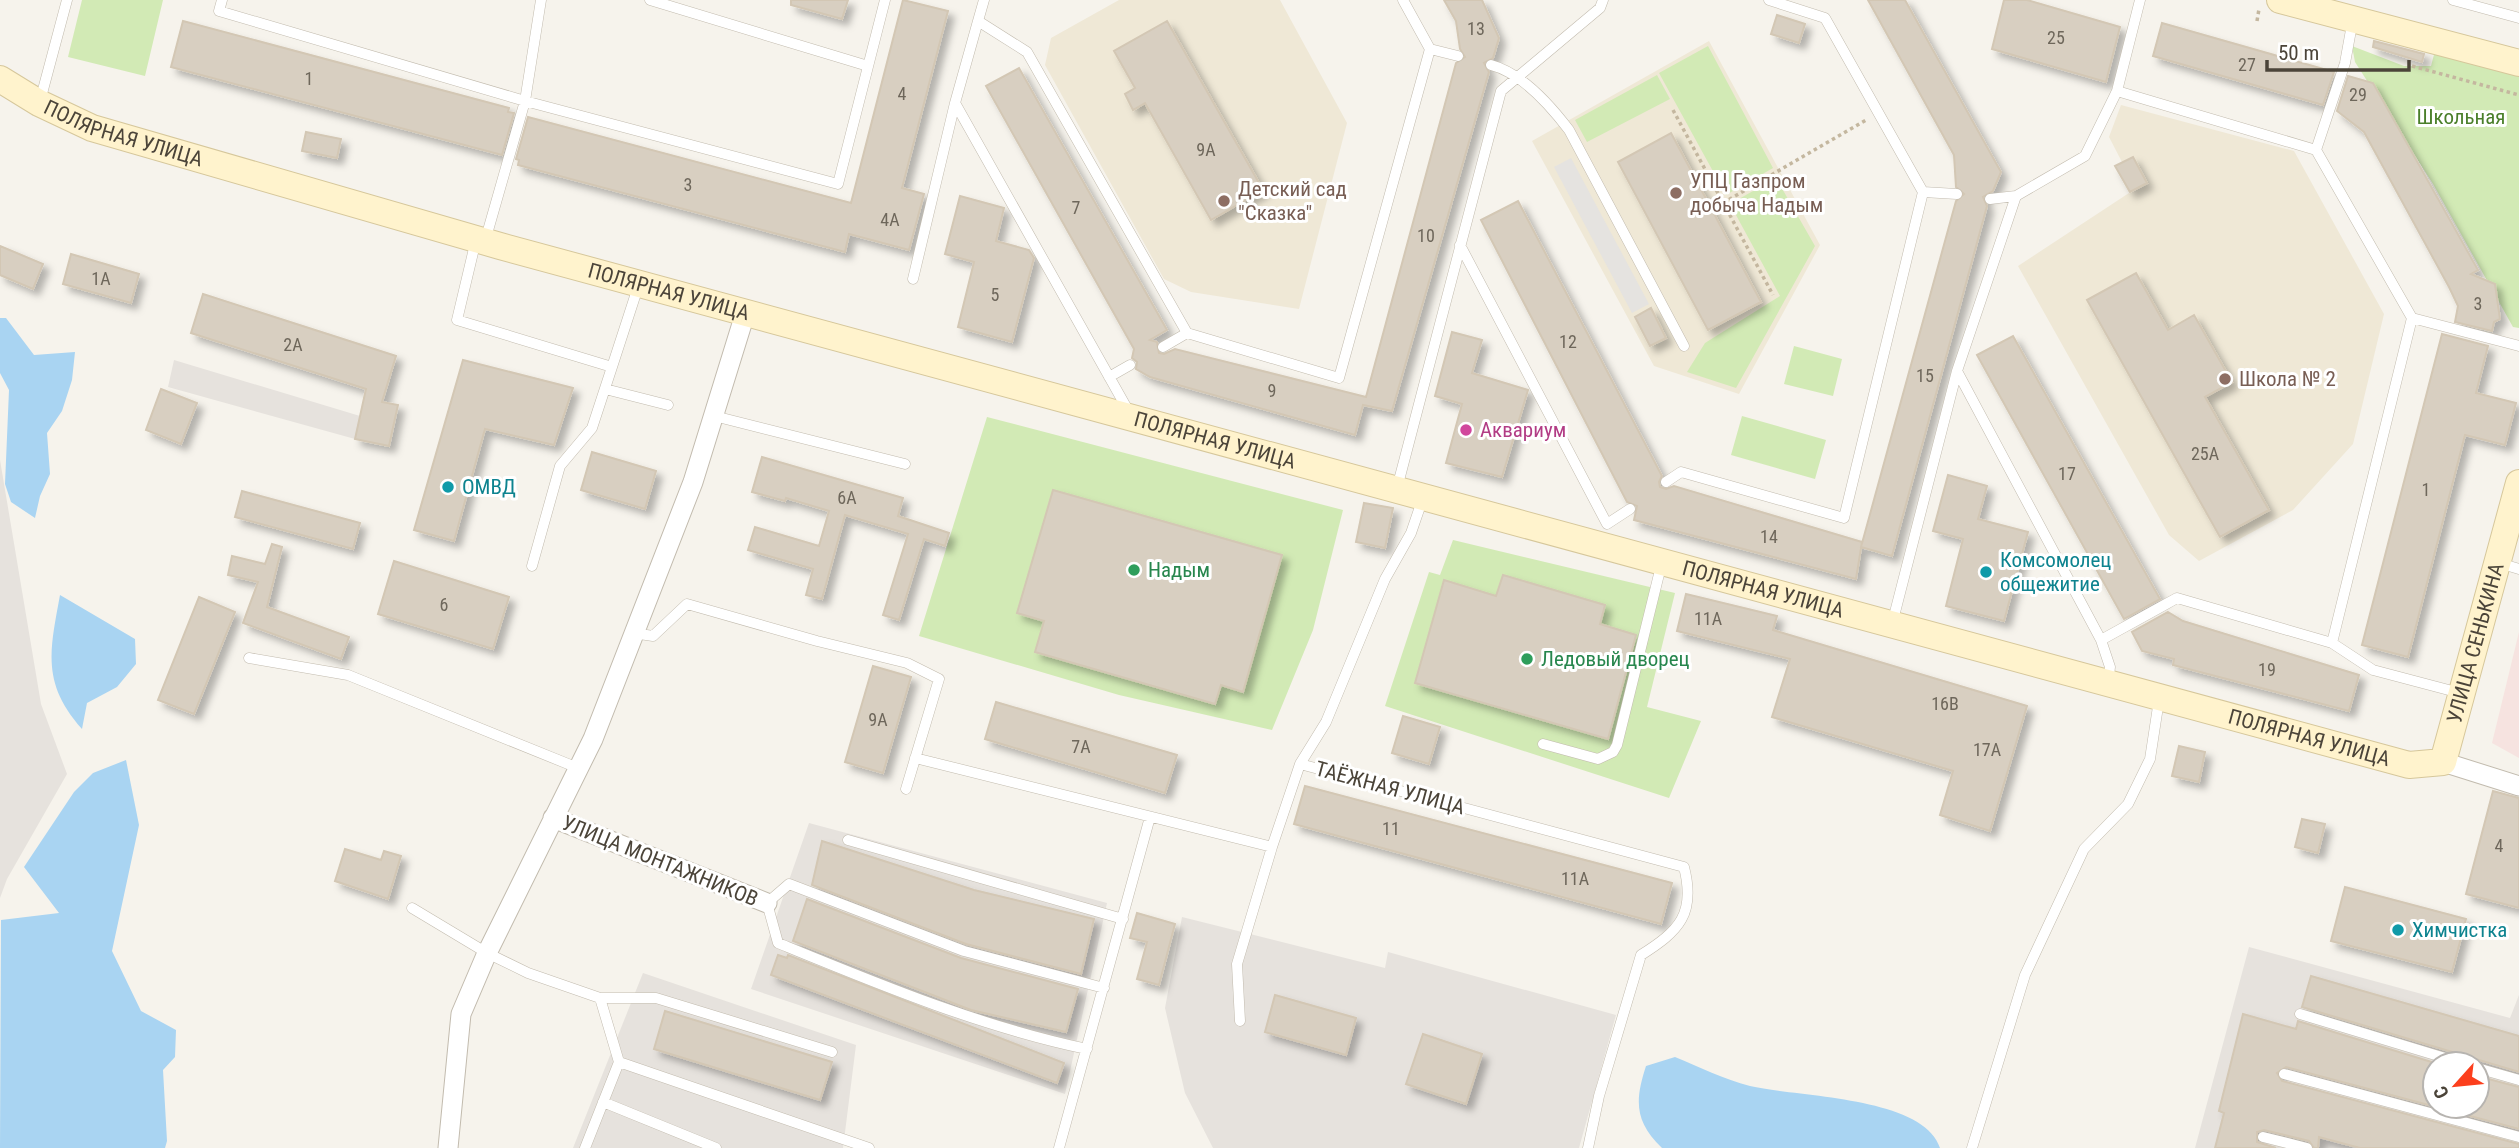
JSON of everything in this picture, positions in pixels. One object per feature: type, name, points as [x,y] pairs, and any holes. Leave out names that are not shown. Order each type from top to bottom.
[{"type":"street","points":[[2270,3],[2353,18],[2519,63]]},
{"type":"street","name":"ПОЛЯРНАЯ УЛИЦА","points":[[0,79],[39,103],[92,128],[481,241],[1396,490],[1605,535],[1662,562],[2409,765],[2443,762]]},
{"type":"street","points":[[448,1148],[461,1014],[487,953],[593,739],[693,482],[745,314]]},
{"type":"street","name":"УЛИЦА СЕНЬКИНА","points":[[2443,762],[2460,693],[2507,565],[2519,483]]},
{"type":"street","points":[[2443,762],[2519,786]]},
{"type":"street","name":"УЛИЦА МОНТАЖНИКОВ","points":[[553,818],[767,903]]},
{"type":"lane","points":[[39,103],[67,0]]},
{"type":"lane","points":[[222,0],[219,11],[525,101],[838,184],[885,0]]},
{"type":"lane","points":[[541,0],[525,101],[457,320],[612,367]]},
{"type":"lane","points":[[650,0],[868,66]]},
{"type":"lane","points":[[913,279],[955,103],[984,0]]},
{"type":"lane","points":[[978,21],[1027,52],[1187,333],[1339,378],[1430,49],[1403,0]]},
{"type":"lane","points":[[1396,490],[1501,91],[1600,8],[1603,0]]},
{"type":"lane","points":[[1666,482],[1681,472],[1844,518],[1923,192],[1825,18],[1769,0]]},
{"type":"lane","points":[[1990,199],[2016,196],[2085,156],[2117,91],[2140,0]]},
{"type":"lane","points":[[2453,0],[2519,18]]},
{"type":"lane","points":[[2316,150],[2344,63],[2353,18]]},
{"type":"lane","points":[[1430,49],[1458,56]]},
{"type":"lane","points":[[1491,65],[1504,69],[1552,107],[1569,130],[1684,346]]},
{"type":"lane","points":[[2117,91],[2316,150],[2412,318],[2332,643]]},
{"type":"lane","points":[[955,103],[1132,418]]},
{"type":"lane","points":[[1923,192],[1957,194]]},
{"type":"lane","points":[[1892,624],[1958,371],[2016,196]]},
{"type":"lane","points":[[1460,245],[1605,535],[1630,509]]},
{"type":"lane","points":[[532,566],[559,466],[592,428],[639,284]]},
{"type":"lane","points":[[2412,318],[2519,346]]},
{"type":"lane","points":[[1163,347],[1187,333]]},
{"type":"lane","points":[[1109,377],[1130,365]]},
{"type":"lane","points":[[1958,371],[2101,640],[2110,667],[2108,683]]},
{"type":"lane","points":[[605,389],[668,405]]},
{"type":"lane","points":[[713,416],[905,464]]},
{"type":"lane","name":"ТАЁЖНАЯ УЛИЦА","points":[[1424,497],[1411,533],[1385,579],[1326,722],[1300,764],[1684,867],[1690,892],[1684,917],[1664,940],[1641,955],[1599,1096],[1588,1148]]},
{"type":"lane","points":[[1543,744],[1598,759],[1613,752],[1617,745],[1662,562]]},
{"type":"lane","points":[[2101,640],[2177,598],[2332,643],[2373,670],[2460,693]]},
{"type":"lane","points":[[632,633],[653,636],[687,604],[907,663],[939,679],[906,789]]},
{"type":"lane","points":[[248,658],[348,675],[578,768]]},
{"type":"lane","points":[[1972,1148],[2025,975],[2084,849],[2128,804],[2139,782],[2150,759],[2160,697]]},
{"type":"lane","points":[[915,758],[1272,848]]},
{"type":"lane","points":[[1240,1021],[1237,964],[1300,764]]},
{"type":"lane","points":[[1059,1148],[1150,817]]},
{"type":"lane","points":[[848,840],[1123,919]]},
{"type":"lane","points":[[1087,1049],[1036,1038],[845,970],[778,943],[767,903],[789,884],[964,951],[1104,988]]},
{"type":"lane","points":[[412,908],[487,953],[528,973],[600,998],[656,998],[832,1052]]},
{"type":"lane","points":[[584,1148],[619,1062],[600,998]]},
{"type":"lane","points":[[2300,1014],[2421,1051]]},
{"type":"lane","points":[[619,1062],[869,1148]]},
{"type":"lane","points":[[2491,1072],[2519,1080]]},
{"type":"lane","points":[[2284,1074],[2519,1137]]},
{"type":"lane","points":[[603,1102],[716,1148]]},
{"type":"lane","points":[[2263,1136],[2307,1148]]},
{"type":"path","points":[[2256,21],[2270,3]]},
{"type":"path","points":[[2412,66],[2519,95]]},
{"type":"path","points":[[1673,110],[1773,295]]},
{"type":"path","points":[[1723,202],[1878,113]]},
{"type":"shaded area","name":"Детский сад \"Сказка\"","points":[[1119,0],[1280,0],[1347,123],[1299,309],[1191,292],[1164,279],[1045,65],[1051,38]]},
{"type":"shaded area","name":"УПЦ Газпром добыча Надым","points":[[1709,41],[1820,245],[1739,394],[1654,366],[1532,141]]},
{"type":"shaded area","name":"Школа № 2","points":[[2121,105],[2294,151],[2384,314],[2353,444],[2293,510],[2199,561],[2169,535],[2018,266],[2129,193],[2115,166],[2122,162],[2109,137]]},
{"type":"shaded area","points":[[1571,158],[1649,304],[1632,313],[1554,167]]},
{"type":"shaded area","points":[[174,360],[360,416],[355,439],[168,387]]},
{"type":"shaded area","points":[[0,460],[41,704],[67,774],[7,879],[0,898]]},
{"type":"shaded area","points":[[2519,632],[2519,758],[2492,743]]},
{"type":"shaded area","points":[[809,823],[1107,903],[1065,1094],[751,989]]},
{"type":"shaded area","points":[[1182,917],[1385,968],[1388,952],[1616,1015],[1579,1148],[1213,1148],[1185,1093],[1165,1008]]},
{"type":"shaded area","points":[[2249,947],[2510,1018],[2519,995],[2519,1148],[2195,1148]]},
{"type":"shaded area","points":[[643,973],[856,1045],[843,1148],[573,1148]]},
{"type":"green space","points":[[82,0],[163,0],[145,76],[68,57]]},
{"type":"green space","points":[[1708,46],[1773,168],[1726,195],[1659,73]]},
{"type":"green space","name":"Школьная","points":[[2352,46],[2404,66],[2431,66],[2436,47],[2519,72],[2519,328],[2513,327],[2433,184],[2355,62]]},
{"type":"green space","points":[[1657,75],[1670,99],[1587,142],[1575,120]]},
{"type":"green space","points":[[1776,178],[1815,246],[1736,388],[1687,372],[1705,343],[1780,296],[1730,204]]},
{"type":"green space","points":[[1794,346],[1842,359],[1833,396],[1784,384]]},
{"type":"green space","points":[[1742,416],[1826,440],[1815,479],[1731,455]]},
{"type":"green space","name":"Надым","points":[[987,417],[1343,510],[1313,630],[1272,730],[1119,695],[919,636]]},
{"type":"green space","points":[[1453,540],[1675,593],[1647,707],[1701,721],[1669,798],[1385,706],[1429,572],[1440,575]]},
{"type":"water","points":[[0,318],[6,318],[34,355],[75,352],[72,380],[62,411],[47,433],[50,474],[40,496],[35,518],[11,502],[5,484],[9,390],[0,373]]},
{"type":"water","points":[[60,595],[135,639],[136,664],[117,687],[87,703],[82,729],[69,712],[54,681],[53,633]]},
{"type":"water","points":[[126,760],[139,825],[112,951],[141,1011],[176,1030],[175,1057],[163,1070],[167,1141],[165,1148],[0,1148],[1,920],[59,913],[24,867],[74,792],[93,773]]},
{"type":"water","points":[[1675,1057],[1750,1086],[1885,1108],[1910,1118],[1929,1131],[1940,1148],[1662,1148],[1646,1129],[1642,1119],[1639,1110],[1640,1089],[1646,1066]]},
{"type":"building","points":[[791,0],[848,0],[842,19],[791,5]]},
{"type":"building","points":[[903,0],[948,11],[902,188],[924,194],[909,250],[849,234],[845,252],[518,165],[519,160],[516,159],[528,117],[851,203]]},
{"type":"building","points":[[1444,0],[1482,0],[1499,38],[1493,58],[1484,63],[1489,72],[1392,411],[1363,405],[1355,435],[1150,377],[1136,369],[1137,362],[1132,358],[1134,349],[986,86],[1019,68],[1167,330],[1150,340],[1157,342],[1159,353],[1164,354],[1175,349],[1366,397],[1456,63],[1465,57],[1460,49],[1456,21]]},
{"type":"building","points":[[1868,0],[1905,0],[2001,172],[1993,191],[1983,197],[1987,206],[1892,556],[1861,547],[1956,201],[1964,194],[1956,187],[1954,155]]},
{"type":"building","points":[[2004,0],[2027,0],[2120,27],[2106,82],[1992,49]]},
{"type":"building","points":[[1777,15],[1805,24],[1799,43],[1771,34]]},
{"type":"building","points":[[183,21],[509,108],[508,112],[514,113],[502,155],[171,67]]},
{"type":"building","points":[[1167,21],[1263,190],[1211,220],[1145,103],[1133,110],[1125,94],[1135,88],[1114,51]]},
{"type":"building","points":[[2162,23],[2334,72],[2323,105],[2153,56]]},
{"type":"building","points":[[2374,41],[2424,54],[2422,62],[2373,47]]},
{"type":"building","points":[[2348,76],[2373,83],[2478,270],[2471,274],[2495,284],[2500,319],[2494,322],[2492,331],[2455,322],[2458,306],[2449,287],[2364,132],[2337,111]]},
{"type":"building","points":[[306,132],[341,139],[337,158],[302,151]]},
{"type":"building","points":[[1671,133],[1761,302],[1708,330],[1618,162]]},
{"type":"building","points":[[2133,157],[2147,183],[2130,192],[2115,166]]},
{"type":"building","points":[[960,196],[1004,208],[996,241],[1029,250],[1034,258],[1012,342],[958,327],[974,262],[945,254]]},
{"type":"building","points":[[1518,201],[1662,476],[1660,487],[1666,489],[1674,486],[1862,542],[1856,579],[1634,520],[1637,506],[1627,502],[1481,220]]},
{"type":"building","points":[[0,246],[43,264],[33,289],[0,275]]},
{"type":"building","points":[[71,254],[139,274],[131,303],[63,284]]},
{"type":"building","points":[[2136,273],[2168,330],[2194,315],[2232,382],[2205,397],[2269,510],[2220,537],[2087,300]]},
{"type":"building","points":[[203,294],[396,356],[382,402],[398,405],[389,446],[355,439],[366,389],[191,333]]},
{"type":"building","points":[[1651,308],[1666,338],[1650,346],[1635,317]]},
{"type":"building","points":[[1452,332],[1482,340],[1472,373],[1528,390],[1502,477],[1446,463],[1462,404],[1435,396]]},
{"type":"building","points":[[2442,334],[2488,346],[2476,393],[2516,403],[2505,445],[2465,435],[2408,657],[2362,645]]},
{"type":"building","points":[[2013,336],[2160,599],[2124,619],[1977,355]]},
{"type":"building","name":"ОМВД","points":[[463,360],[573,388],[554,445],[485,429],[454,541],[414,530]]},
{"type":"building","points":[[161,389],[197,403],[181,444],[146,430]]},
{"type":"building","points":[[592,452],[656,471],[645,509],[581,490]]},
{"type":"building","points":[[762,457],[903,498],[898,516],[949,533],[945,546],[924,539],[899,620],[883,615],[908,534],[845,515],[822,599],[806,595],[813,569],[748,550],[755,527],[819,546],[829,511],[786,498],[785,501],[752,492]]},
{"type":"building","name":"Комсомолец общежитие","points":[[1948,475],[1987,486],[1978,519],[2028,532],[2004,621],[1946,606],[1963,539],[1933,531]]},
{"type":"building","points":[[1053,490],[1282,555],[1243,692],[1221,685],[1215,704],[1035,652],[1044,621],[1017,613]]},
{"type":"building","points":[[242,491],[360,523],[353,549],[235,517]]},
{"type":"building","points":[[1364,503],[1393,508],[1385,548],[1356,542]]},
{"type":"building","points":[[272,544],[282,547],[267,607],[349,637],[341,659],[243,623],[258,582],[228,575],[232,556],[265,564]]},
{"type":"building","points":[[394,561],[509,597],[493,649],[378,614]]},
{"type":"building","name":"Ледовый дворец","points":[[1503,575],[1605,605],[1600,624],[1636,635],[1608,739],[1415,683],[1444,580],[1496,596]]},
{"type":"building","points":[[1686,594],[1777,616],[1773,630],[2027,706],[1990,831],[1940,815],[1953,771],[1772,717],[1790,659],[1677,631]]},
{"type":"building","points":[[199,597],[235,612],[194,714],[158,700]]},
{"type":"building","points":[[2168,612],[2183,621],[2359,675],[2349,711],[2173,665],[2174,659],[2142,651],[2132,632]]},
{"type":"building","points":[[873,666],[911,677],[883,773],[845,762]]},
{"type":"building","points":[[996,702],[1177,755],[1165,793],[985,739]]},
{"type":"building","points":[[1403,716],[1440,727],[1429,764],[1392,753]]},
{"type":"building","points":[[2179,746],[2205,752],[2199,782],[2172,776]]},
{"type":"building","points":[[1305,786],[1672,883],[1661,924],[1294,824]]},
{"type":"building","points":[[2493,791],[2519,798],[2519,908],[2466,894]]},
{"type":"building","points":[[2302,819],[2325,824],[2318,853],[2295,847]]},
{"type":"building","points":[[822,841],[974,890],[1094,919],[1081,974],[966,944],[812,885]]},
{"type":"building","points":[[345,849],[381,860],[384,851],[401,856],[388,899],[335,881]]},
{"type":"building","name":"Химчистка","points":[[2345,887],[2466,919],[2452,972],[2331,941]]},
{"type":"building","points":[[807,899],[961,958],[1078,989],[1066,1032],[971,1010],[793,941]]},
{"type":"building","points":[[1137,913],[1175,924],[1159,985],[1137,979],[1147,942],[1130,938]]},
{"type":"building","points":[[778,955],[787,958],[788,955],[1064,1063],[1057,1083],[771,975]]},
{"type":"building","points":[[2311,976],[2519,1036],[2519,1072],[2491,1064],[2491,1050],[2446,1050],[2302,1007]]},
{"type":"building","points":[[1275,995],[1356,1018],[1346,1055],[1265,1032]]},
{"type":"building","points":[[665,1011],[832,1062],[820,1100],[654,1049]]},
{"type":"building","points":[[2243,1014],[2296,1029],[2298,1021],[2421,1059],[2421,1103],[2286,1067],[2277,1073],[2282,1081],[2519,1144],[2519,1148],[2360,1148],[2319,1137],[2318,1148],[2314,1148],[2309,1141],[2264,1130],[2257,1132],[2257,1142],[2276,1148],[2215,1148],[2224,1113],[2219,1111]]},
{"type":"building","points":[[1423,1034],[1482,1054],[1466,1104],[1406,1084]]},
{"type":"building","points":[[2491,1080],[2519,1087],[2519,1129],[2485,1120],[2491,1120]]},
{"type":"place","name":"УПЦ Газпром добыча Надым","points":[[1676,193]]},
{"type":"place","name":"Детский сад \"Сказка\"","points":[[1224,201]]},
{"type":"place","name":"Школа № 2","points":[[2225,379]]},
{"type":"place","name":"Аквариум","points":[[1466,430]]},
{"type":"place","name":"ОМВД","points":[[448,487]]},
{"type":"place","name":"Надым","points":[[1134,570]]},
{"type":"place","name":"Комсомолец общежитие","points":[[1986,572]]},
{"type":"place","name":"Ледовый дворец","points":[[1527,659]]},
{"type":"place","name":"Химчистка","points":[[2398,930]]}]
